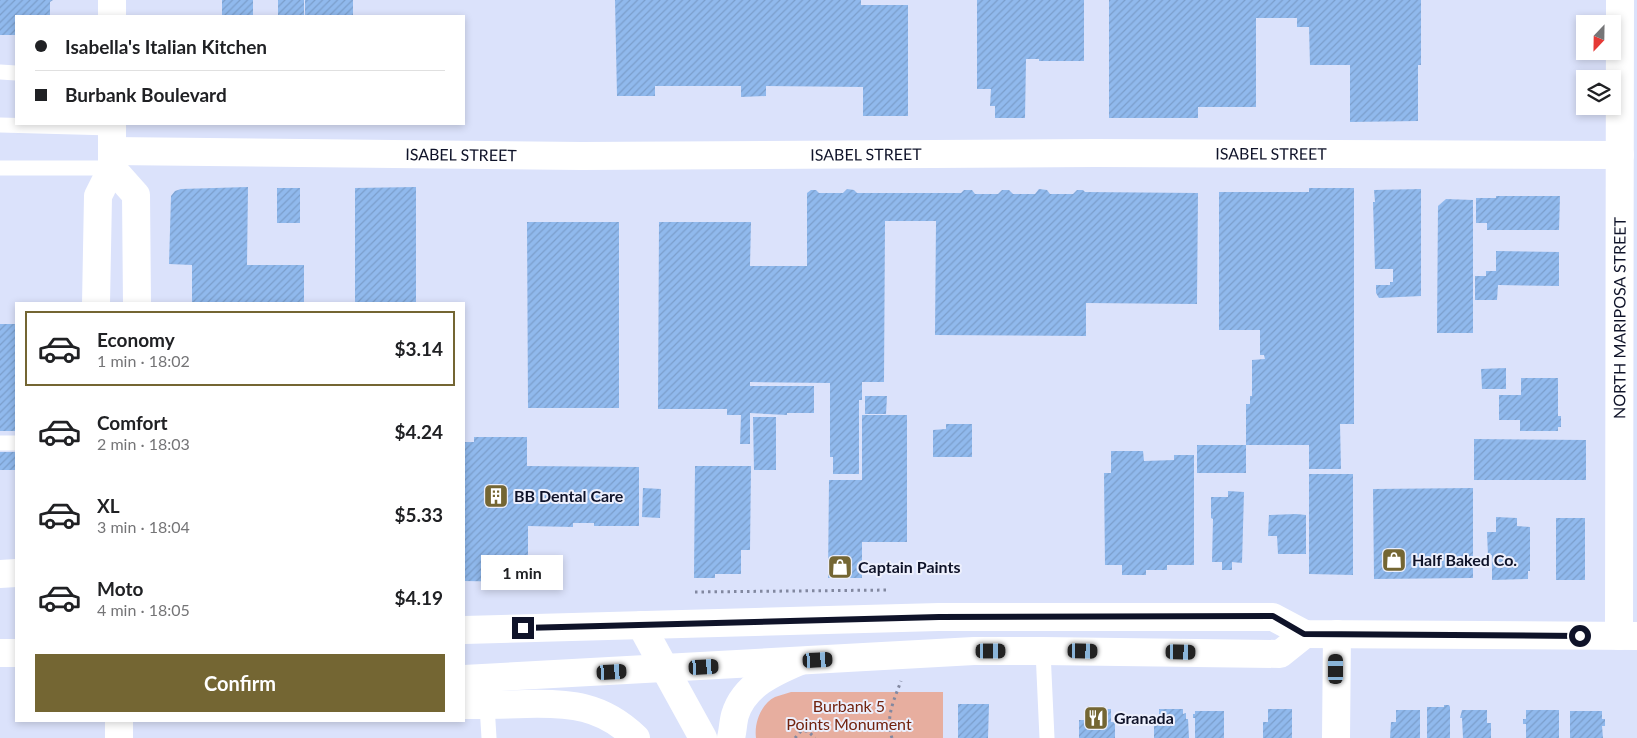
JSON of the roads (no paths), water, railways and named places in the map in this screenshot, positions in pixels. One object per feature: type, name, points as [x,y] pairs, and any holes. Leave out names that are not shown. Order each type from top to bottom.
[{"type":"main road","points":[[112,0],[112,15]]},
{"type":"main road","name":"NORTH MARIPOSA STREET","points":[[1620,0],[1620,156],[1628,447],[1628,636]]},
{"type":"main road","points":[[96,302],[98,196],[112,143]]},
{"type":"main road","points":[[112,143],[136,195],[137,302]]},
{"type":"main road","name":"ISABEL STREET","points":[[112,143],[582,156],[1085,153],[1620,156]]},
{"type":"main road","points":[[0,574],[15,573]]},
{"type":"main road","points":[[465,630],[939,617],[1273,616],[1304,634],[1628,636]]},
{"type":"main road","points":[[641,625],[703,738]]},
{"type":"main road","points":[[465,679],[974,651],[1043,650],[1280,654],[1304,634]]},
{"type":"main road","points":[[1336,634],[1336,738]]},
{"type":"main road","points":[[0,653],[15,653]]},
{"type":"main road","points":[[731,738],[735,715],[740,702],[749,690],[775,672],[800,661]]},
{"type":"main road","points":[[475,705],[572,705],[612,718],[636,738]]},
{"type":"main road","points":[[119,722],[119,738]]},
{"type":"lane","points":[[0,72],[15,73]]},
{"type":"lane","points":[[0,125],[112,143]]},
{"type":"lane","points":[[0,168],[112,143]]},
{"type":"lane","points":[[0,443],[15,443]]},
{"type":"lane","points":[[1043,650],[1047,738]]},
{"type":"lane","points":[[475,705],[489,738]]},
{"type":"place","name":"BB Dental Care","points":[[496,496]]},
{"type":"place","name":"Half Baked Co.","points":[[1394,560]]},
{"type":"place","name":"Captain Paints","points":[[840,567]]},
{"type":"place","name":"Granada","points":[[1096,718]]},
{"type":"park label","name":"Burbank 5 Points Monument","points":[[849,715]]}]
